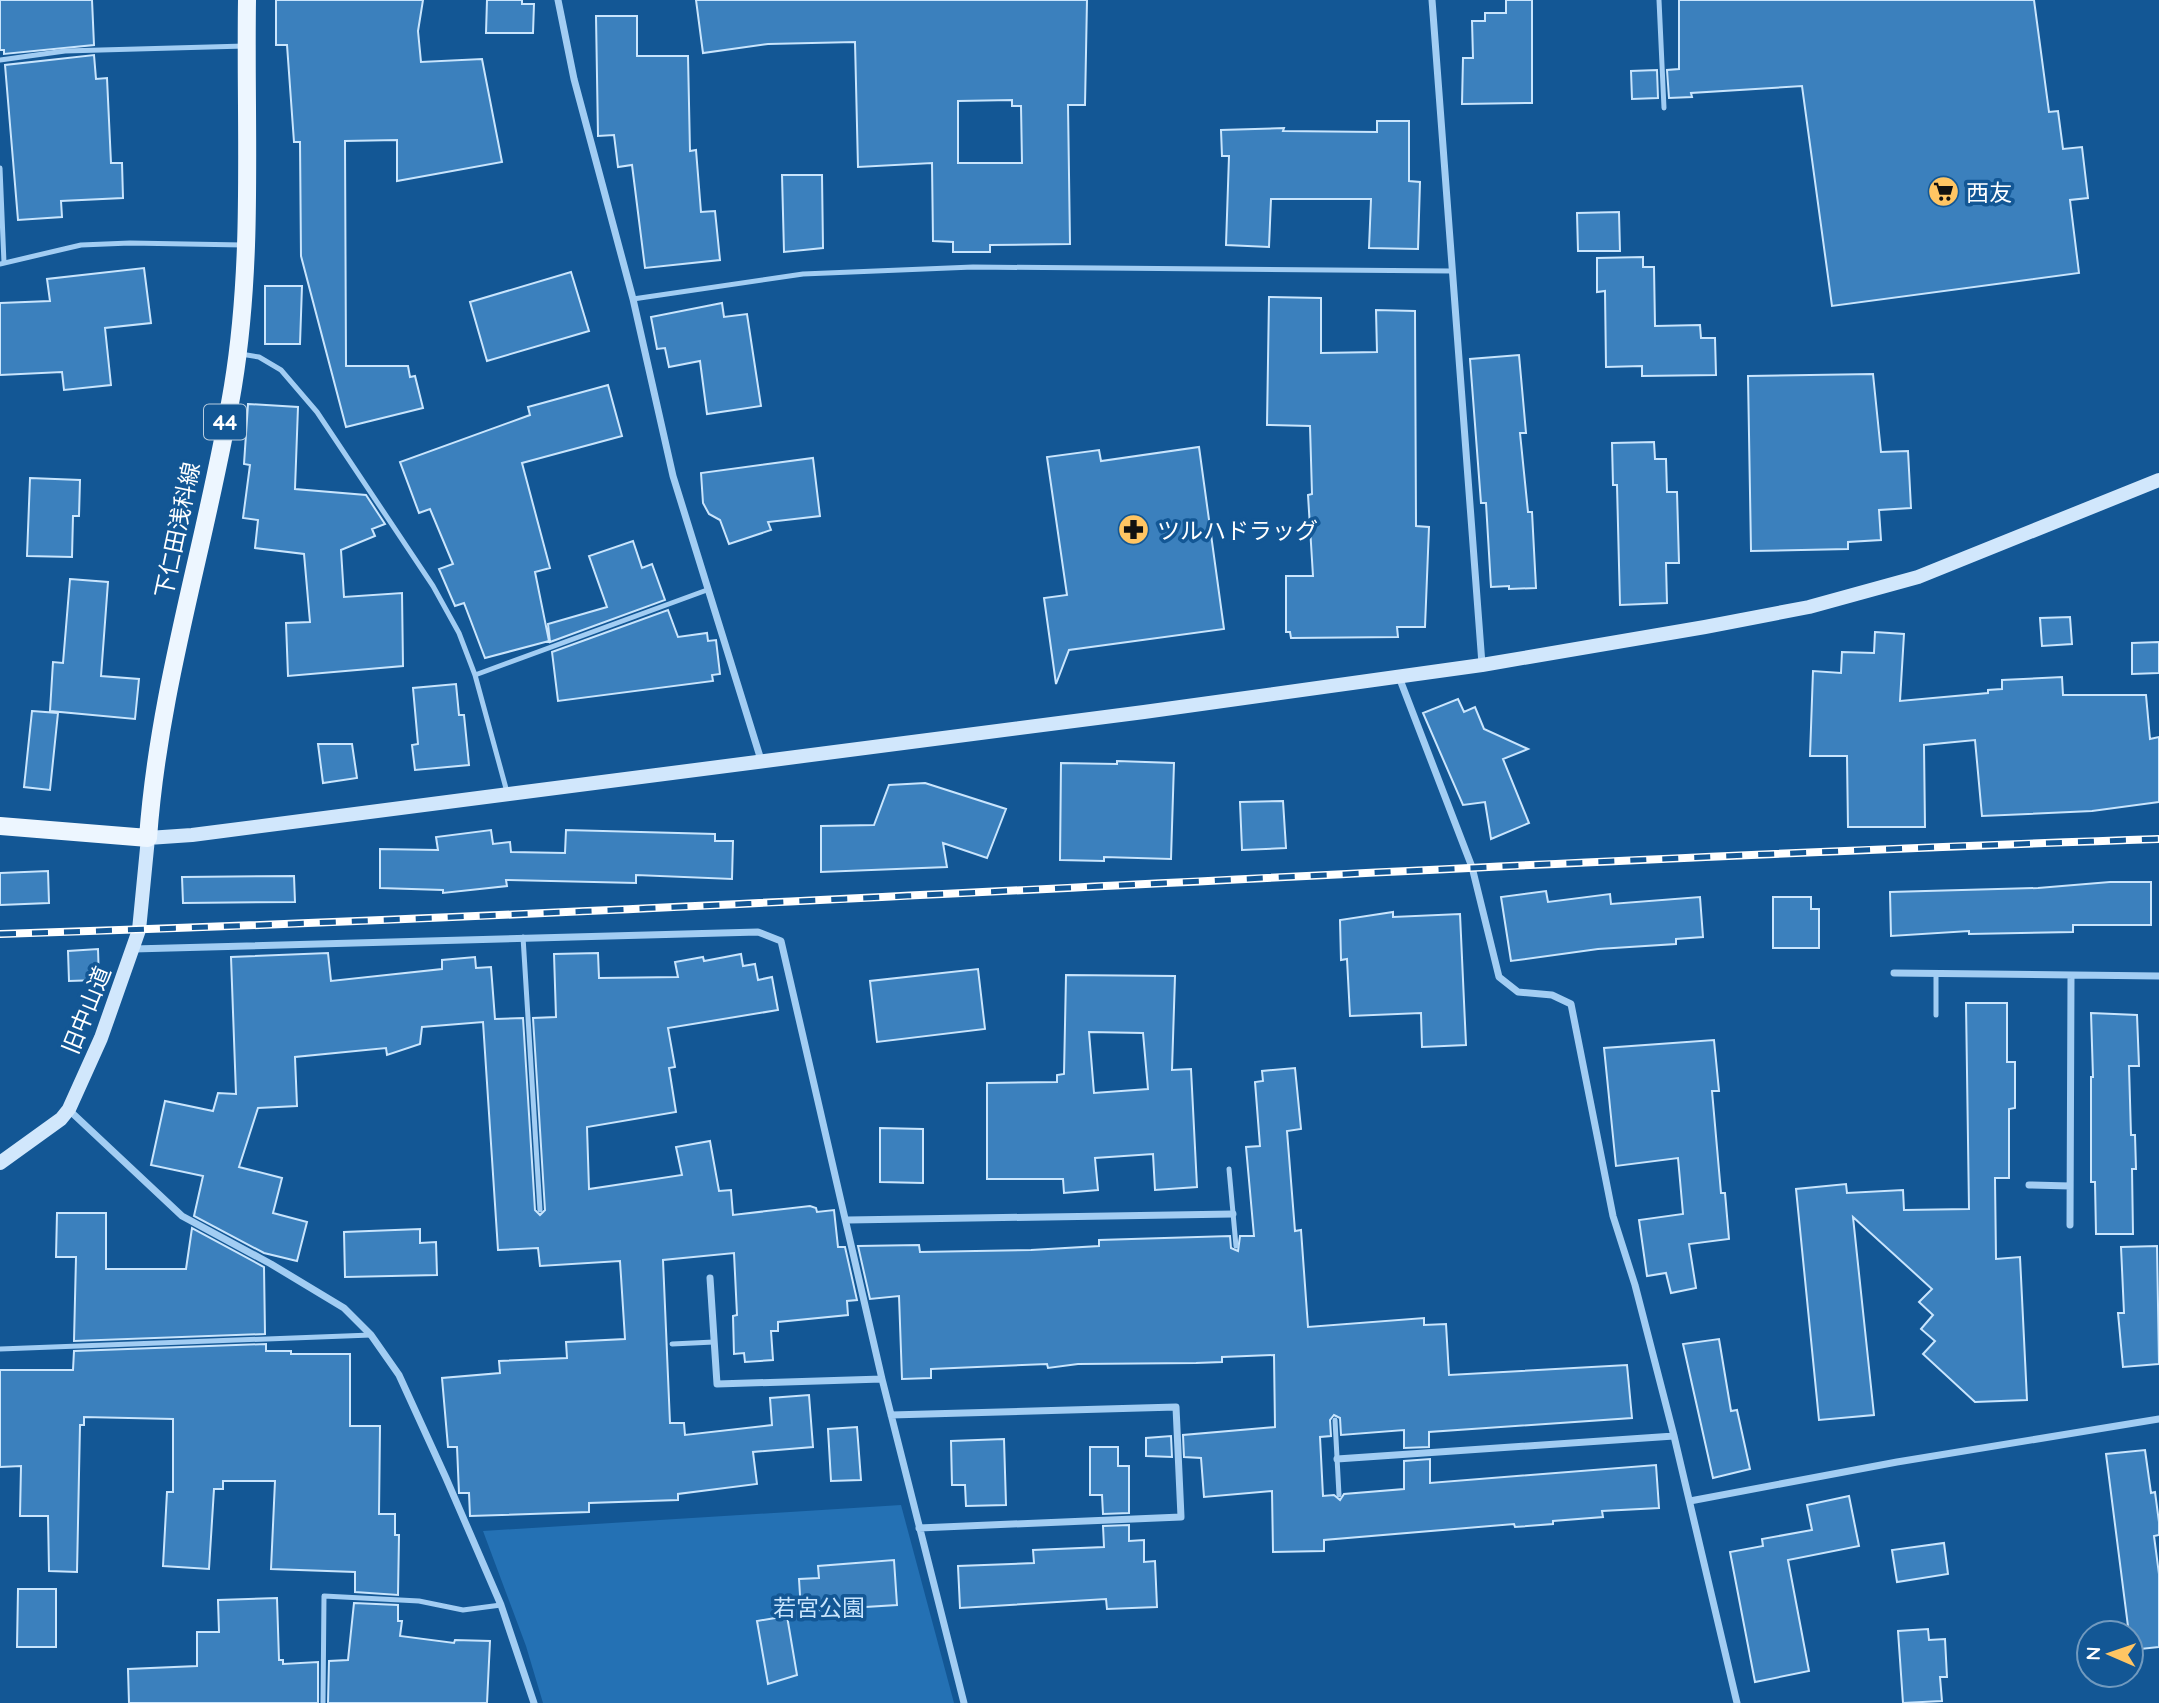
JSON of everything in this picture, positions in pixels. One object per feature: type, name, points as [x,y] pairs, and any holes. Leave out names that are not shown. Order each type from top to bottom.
[{"type":"main road","name":"下仁田浅科線","points":[[148,838],[158,744],[238,353],[248,245],[247,0]]},
{"type":"main road","points":[[0,826],[148,838]]},
{"type":"street","points":[[558,0],[574,79],[633,299],[673,476],[706,590],[761,760]]},
{"type":"street","points":[[1432,0],[1482,665]]},
{"type":"street","points":[[148,838],[947,738],[1399,677],[1482,665],[1809,607],[1918,577],[2159,480]]},
{"type":"street","points":[[1399,677],[1472,867],[1499,977],[1518,992],[1552,996],[1571,1004],[1613,1216],[1674,1436],[1737,1703]]},
{"type":"street","name":"旧中山道","points":[[3,1157],[50,1130],[69,1109],[101,1038],[139,930],[148,838]]},
{"type":"street","points":[[133,949],[523,936],[758,932],[781,942],[848,1220],[882,1380],[964,1703]]},
{"type":"street","points":[[1894,973],[2159,976]]},
{"type":"street","points":[[2070,1225],[2071,976]]},
{"type":"street","points":[[69,1109],[182,1216],[271,1264],[344,1308],[371,1335],[399,1376],[500,1605],[534,1703]]},
{"type":"street","points":[[2029,1185],[2070,1186]]},
{"type":"street","points":[[848,1220],[1233,1214]]},
{"type":"street","points":[[710,1278],[717,1384],[882,1380]]},
{"type":"street","points":[[891,1415],[1176,1407],[1181,1517],[919,1528]]},
{"type":"street","points":[[1690,1501],[1897,1462],[2159,1419]]},
{"type":"street","points":[[1337,1459],[1674,1436]]},
{"type":"lane","points":[[1660,0],[1664,108]]},
{"type":"lane","points":[[0,60],[65,51],[246,46]]},
{"type":"lane","points":[[0,168],[2,264],[81,245],[248,245]]},
{"type":"lane","points":[[633,299],[803,274],[973,267],[1452,271]]},
{"type":"lane","points":[[238,353],[259,357],[281,370],[317,412],[433,586],[459,634],[475,675],[507,792]]},
{"type":"lane","points":[[475,675],[706,590]]},
{"type":"lane","points":[[523,936],[540,1210]]},
{"type":"lane","points":[[1936,975],[1936,1015]]},
{"type":"lane","points":[[1229,1169],[1236,1246]]},
{"type":"lane","points":[[0,1349],[371,1335]]},
{"type":"lane","points":[[672,1344],[714,1342]]},
{"type":"lane","points":[[1335,1420],[1339,1495]]},
{"type":"lane","points":[[323,1703],[324,1596],[419,1601],[463,1610],[500,1605]]},
{"type":"green space","name":"若宮公園","points":[[901,1505],[954,1703],[543,1703],[526,1646],[483,1531]]},
{"type":"building","points":[[0,0],[92,0],[94,45],[4,54],[4,50],[0,50]]},
{"type":"building","points":[[276,0],[423,0],[418,31],[421,62],[482,59],[502,162],[397,181],[397,140],[345,141],[346,366],[408,366],[410,377],[415,376],[423,408],[346,427],[301,256],[300,142],[294,142],[287,45],[276,45]]},
{"type":"building","points":[[487,0],[522,0],[522,4],[534,4],[533,33],[486,33]]},
{"type":"building","points":[[696,0],[1087,0],[1085,105],[1068,105],[1070,244],[990,245],[990,252],[953,252],[953,242],[933,241],[932,163],[858,167],[855,42],[768,44],[703,53]],"holes":[[[1012,100],[1012,106],[1021,106],[1022,163],[958,163],[958,101]]]},
{"type":"building","points":[[1506,0],[1532,0],[1532,103],[1462,104],[1463,58],[1473,58],[1472,21],[1485,21],[1485,13],[1506,13]]},
{"type":"building","name":"西友","points":[[1679,0],[2034,0],[2049,112],[2058,111],[2063,149],[2082,147],[2088,198],[2070,200],[2079,273],[1832,306],[1802,86],[1691,93],[1692,97],[1669,98],[1667,70],[1679,69]]},
{"type":"building","points":[[596,16],[637,16],[637,56],[688,56],[690,151],[696,150],[701,212],[715,211],[720,260],[645,268],[632,165],[618,167],[614,135],[598,136]]},
{"type":"building","points":[[94,55],[96,79],[107,78],[111,163],[122,163],[123,198],[61,201],[62,217],[18,220],[5,65]]},
{"type":"building","points":[[1657,70],[1658,98],[1632,99],[1631,71]]},
{"type":"building","points":[[1377,121],[1409,121],[1409,181],[1420,182],[1418,249],[1369,248],[1371,199],[1271,199],[1269,247],[1226,245],[1229,156],[1222,156],[1221,130],[1284,128],[1283,131],[1377,132]]},
{"type":"building","points":[[782,175],[822,175],[823,248],[784,252]]},
{"type":"building","points":[[1619,212],[1620,251],[1578,251],[1577,213]]},
{"type":"building","points":[[1643,257],[1643,267],[1654,267],[1655,326],[1700,325],[1701,338],[1715,338],[1716,375],[1642,376],[1642,366],[1606,367],[1605,291],[1597,292],[1597,258]]},
{"type":"building","points":[[144,268],[151,323],[105,328],[111,385],[64,390],[62,372],[0,375],[0,303],[50,301],[47,279]]},
{"type":"building","points":[[571,272],[589,331],[487,361],[470,302]]},
{"type":"building","points":[[265,286],[302,286],[300,344],[265,344]]},
{"type":"building","points":[[1269,297],[1321,298],[1321,353],[1377,352],[1376,310],[1415,311],[1416,526],[1429,527],[1425,627],[1397,627],[1398,637],[1291,638],[1290,632],[1286,632],[1286,576],[1313,576],[1308,495],[1312,494],[1310,426],[1267,425]]},
{"type":"building","points":[[722,303],[724,317],[747,314],[761,406],[707,414],[700,361],[669,367],[665,348],[657,349],[651,317]]},
{"type":"building","points":[[1519,355],[1526,433],[1520,433],[1528,512],[1532,512],[1536,588],[1509,589],[1509,586],[1491,587],[1486,503],[1481,503],[1470,359]]},
{"type":"building","points":[[1873,374],[1881,452],[1908,451],[1911,508],[1879,510],[1881,540],[1848,542],[1848,549],[1751,551],[1748,376]]},
{"type":"building","points":[[608,385],[622,436],[522,463],[550,568],[535,572],[549,641],[485,658],[464,603],[455,606],[439,569],[453,564],[430,509],[419,513],[400,462],[530,415],[528,407]]},
{"type":"building","points":[[248,404],[298,407],[295,489],[366,495],[385,524],[372,529],[375,536],[341,550],[344,597],[402,593],[403,666],[288,676],[286,623],[310,622],[304,554],[255,548],[258,520],[243,518],[250,465],[244,464]]},
{"type":"building","points":[[1654,442],[1655,459],[1666,459],[1667,492],[1677,492],[1679,563],[1666,563],[1667,603],[1620,605],[1617,485],[1613,485],[1612,443]]},
{"type":"building","name":"ツルハドラッグ","points":[[1199,447],[1224,629],[1069,650],[1056,684],[1044,598],[1067,595],[1047,457],[1099,450],[1101,461]]},
{"type":"building","points":[[813,458],[820,516],[768,522],[771,530],[729,544],[720,520],[709,514],[703,503],[701,473]]},
{"type":"building","points":[[30,478],[80,480],[79,516],[73,516],[72,557],[27,556]]},
{"type":"building","points":[[633,541],[642,568],[652,564],[665,600],[550,642],[548,624],[607,607],[589,556]]},
{"type":"building","points":[[70,579],[108,582],[101,676],[139,679],[135,719],[50,711],[53,662],[63,663]]},
{"type":"building","points":[[668,610],[678,637],[707,633],[708,641],[716,640],[720,674],[712,675],[713,681],[558,701],[552,652]]},
{"type":"building","points":[[2070,617],[2072,644],[2042,646],[2040,618]]},
{"type":"building","points":[[1875,632],[1904,634],[1900,701],[1988,693],[1988,690],[2002,689],[2002,680],[2062,677],[2063,695],[2146,695],[2150,739],[2159,737],[2159,802],[2092,811],[1982,816],[1975,740],[1924,745],[1925,827],[1848,827],[1847,756],[1810,756],[1813,671],[1841,673],[1842,652],[1874,653]]},
{"type":"building","points":[[2159,642],[2159,673],[2132,674],[2132,643]]},
{"type":"building","points":[[456,684],[459,715],[464,715],[469,765],[415,770],[412,745],[418,744],[413,688]]},
{"type":"building","points":[[1458,699],[1464,712],[1475,707],[1484,729],[1528,749],[1503,759],[1529,823],[1491,839],[1485,802],[1463,805],[1423,713]]},
{"type":"building","points":[[32,711],[58,713],[50,790],[24,787]]},
{"type":"building","points":[[318,744],[352,744],[357,778],[323,783]]},
{"type":"building","points":[[1117,761],[1174,763],[1171,859],[1104,857],[1104,861],[1060,860],[1061,763],[1117,764]]},
{"type":"building","points":[[925,783],[1006,809],[987,858],[943,843],[947,867],[821,872],[821,826],[874,825],[889,785]]},
{"type":"building","points":[[1283,801],[1286,848],[1242,850],[1240,802]]},
{"type":"building","points":[[491,830],[493,844],[510,842],[511,852],[565,853],[566,830],[715,834],[715,841],[733,841],[732,879],[636,875],[636,883],[506,880],[507,886],[443,893],[443,890],[380,888],[380,849],[438,850],[436,837]]},
{"type":"building","points":[[48,871],[49,903],[0,905],[0,873]]},
{"type":"building","points":[[294,876],[295,902],[183,903],[182,877]]},
{"type":"building","points":[[2110,882],[2151,882],[2151,925],[2073,925],[2073,932],[1969,934],[1969,931],[1891,936],[1890,892],[2038,888]]},
{"type":"building","points":[[1546,891],[1548,902],[1610,894],[1611,904],[1700,897],[1703,937],[1676,939],[1676,944],[1598,949],[1511,961],[1501,897]]},
{"type":"building","points":[[1773,897],[1811,897],[1811,909],[1819,909],[1819,948],[1773,948]]},
{"type":"building","points":[[1393,912],[1393,917],[1460,914],[1466,1045],[1422,1047],[1421,1013],[1350,1016],[1347,959],[1341,960],[1340,920]]},
{"type":"building","points":[[98,949],[99,980],[69,981],[68,951]]},
{"type":"building","points":[[328,953],[331,981],[442,969],[442,960],[475,957],[476,968],[491,967],[495,1019],[523,1018],[535,1210],[540,1215],[545,1210],[533,1018],[556,1017],[554,954],[598,953],[599,978],[678,977],[675,962],[703,957],[704,961],[741,954],[743,966],[755,964],[758,980],[772,977],[778,1010],[668,1028],[675,1067],[669,1068],[676,1112],[587,1127],[589,1189],[682,1175],[676,1147],[710,1141],[719,1191],[731,1190],[733,1215],[810,1206],[816,1208],[817,1212],[834,1210],[838,1247],[845,1247],[857,1300],[847,1301],[848,1315],[778,1322],[778,1331],[771,1331],[773,1360],[745,1362],[744,1353],[734,1354],[733,1316],[737,1315],[734,1253],[663,1260],[670,1423],[684,1423],[685,1435],[772,1425],[770,1398],[809,1395],[813,1447],[753,1452],[757,1484],[678,1494],[678,1500],[589,1503],[589,1512],[470,1516],[469,1493],[459,1493],[457,1447],[448,1447],[442,1378],[500,1373],[499,1361],[567,1358],[566,1342],[625,1339],[620,1261],[540,1266],[538,1248],[498,1250],[483,1022],[422,1027],[420,1044],[387,1055],[386,1048],[295,1057],[297,1106],[258,1108],[239,1167],[282,1178],[273,1213],[307,1222],[297,1261],[264,1253],[194,1216],[203,1176],[151,1165],[165,1101],[213,1111],[218,1093],[236,1094],[231,957]]},
{"type":"building","points":[[978,969],[985,1029],[877,1042],[870,981]]},
{"type":"building","points":[[1066,975],[1175,976],[1172,1070],[1191,1069],[1197,1187],[1155,1190],[1153,1154],[1095,1158],[1098,1190],[1064,1193],[1063,1179],[987,1179],[987,1083],[1057,1082],[1057,1075],[1064,1074]],"holes":[[[1089,1032],[1143,1033],[1148,1089],[1094,1093]]]},
{"type":"building","points":[[1966,1003],[2007,1003],[2007,1062],[2015,1062],[2015,1108],[2009,1109],[2009,1178],[1995,1178],[1996,1259],[2020,1257],[2027,1400],[1975,1402],[1923,1354],[1935,1341],[1921,1329],[1933,1315],[1919,1302],[1932,1289],[1853,1217],[1874,1415],[1819,1420],[1796,1189],[1846,1184],[1847,1193],[1903,1190],[1904,1210],[1969,1209]]},
{"type":"building","points":[[2091,1013],[2137,1015],[2139,1066],[2129,1066],[2131,1135],[2135,1135],[2136,1169],[2132,1169],[2133,1234],[2096,1234],[2095,1182],[2091,1182]]},
{"type":"building","points":[[1714,1040],[1719,1091],[1712,1091],[1721,1193],[1725,1193],[1729,1239],[1689,1244],[1696,1288],[1671,1293],[1666,1273],[1647,1276],[1639,1220],[1683,1214],[1678,1158],[1616,1166],[1604,1048]]},
{"type":"building","points":[[1295,1068],[1301,1129],[1287,1131],[1295,1231],[1301,1230],[1308,1327],[1424,1318],[1424,1325],[1446,1324],[1449,1375],[1627,1365],[1632,1418],[1429,1432],[1429,1447],[1404,1448],[1404,1430],[1341,1435],[1340,1418],[1334,1415],[1330,1420],[1331,1436],[1320,1437],[1323,1496],[1334,1495],[1340,1500],[1344,1494],[1404,1489],[1404,1461],[1430,1459],[1430,1483],[1656,1465],[1659,1508],[1602,1511],[1603,1517],[1553,1521],[1553,1524],[1515,1527],[1514,1524],[1324,1540],[1324,1551],[1273,1552],[1272,1491],[1204,1497],[1201,1458],[1184,1457],[1183,1435],[1275,1427],[1274,1355],[1222,1357],[1222,1362],[1078,1364],[1048,1368],[1047,1364],[931,1369],[931,1378],[902,1379],[899,1296],[870,1299],[858,1246],[919,1245],[920,1252],[1031,1250],[1099,1246],[1099,1240],[1230,1236],[1231,1248],[1238,1251],[1240,1236],[1254,1236],[1246,1147],[1260,1146],[1255,1082],[1263,1081],[1262,1071]]},
{"type":"building","points":[[880,1128],[923,1129],[923,1183],[880,1182]]},
{"type":"building","points":[[57,1213],[106,1213],[106,1269],[186,1269],[192,1228],[264,1267],[265,1334],[74,1341],[76,1257],[56,1257]]},
{"type":"building","points":[[420,1229],[420,1243],[436,1242],[437,1275],[345,1277],[344,1232]]},
{"type":"building","points":[[2157,1246],[2159,1364],[2123,1367],[2118,1313],[2124,1313],[2121,1247]]},
{"type":"building","points":[[1719,1339],[1731,1411],[1737,1410],[1750,1469],[1713,1478],[1683,1344]]},
{"type":"building","points":[[266,1344],[266,1351],[291,1351],[291,1354],[350,1354],[350,1426],[380,1426],[379,1514],[395,1514],[395,1535],[399,1535],[398,1595],[355,1592],[355,1572],[271,1569],[275,1481],[223,1481],[223,1489],[214,1489],[209,1569],[163,1566],[167,1492],[173,1492],[173,1419],[84,1417],[84,1425],[80,1425],[77,1572],[49,1571],[48,1516],[20,1516],[21,1466],[0,1467],[0,1370],[73,1370],[74,1351]]},
{"type":"building","points":[[857,1427],[861,1480],[831,1481],[828,1429]]},
{"type":"building","points":[[1171,1436],[1172,1457],[1146,1456],[1146,1438]]},
{"type":"building","points":[[1004,1439],[1006,1505],[966,1506],[965,1485],[952,1485],[951,1441]]},
{"type":"building","points":[[1090,1447],[1118,1447],[1118,1466],[1129,1466],[1129,1513],[1103,1514],[1102,1495],[1090,1495]]},
{"type":"building","points":[[2145,1450],[2151,1493],[2155,1492],[2159,1522],[2159,1535],[2154,1536],[2159,1574],[2159,1647],[2145,1648],[2145,1619],[2127,1619],[2106,1454]]},
{"type":"building","points":[[1849,1496],[1859,1546],[1788,1560],[1809,1671],[1755,1682],[1730,1552],[1763,1546],[1762,1539],[1812,1530],[1807,1505]]},
{"type":"building","points":[[1129,1525],[1129,1541],[1144,1540],[1144,1562],[1155,1561],[1157,1607],[1107,1609],[1106,1599],[960,1608],[958,1566],[1034,1563],[1033,1550],[1104,1547],[1103,1526]]},
{"type":"building","points":[[1944,1543],[1948,1574],[1897,1582],[1892,1550]]},
{"type":"building","points":[[894,1560],[897,1605],[801,1611],[799,1579],[819,1578],[818,1566]]},
{"type":"building","points":[[18,1589],[56,1589],[56,1647],[17,1647]]},
{"type":"building","points":[[277,1598],[279,1660],[283,1660],[283,1664],[318,1662],[318,1703],[129,1703],[128,1669],[197,1666],[197,1632],[219,1632],[218,1600]]},
{"type":"building","points":[[354,1603],[398,1605],[398,1621],[402,1621],[400,1636],[454,1643],[455,1640],[490,1641],[487,1703],[328,1703],[329,1661],[348,1660]]},
{"type":"building","points":[[787,1616],[797,1675],[768,1684],[757,1621]]},
{"type":"building","points":[[1928,1629],[1929,1640],[1945,1639],[1947,1677],[1940,1677],[1942,1701],[1903,1703],[1898,1631]]},
{"type":"railway","points":[[0,934],[270,925],[1619,861],[2159,839]]},
{"type":"place","name":"西友","points":[[1943,192]]},
{"type":"place","name":"ツルハドラッグ","points":[[1134,530]]}]
